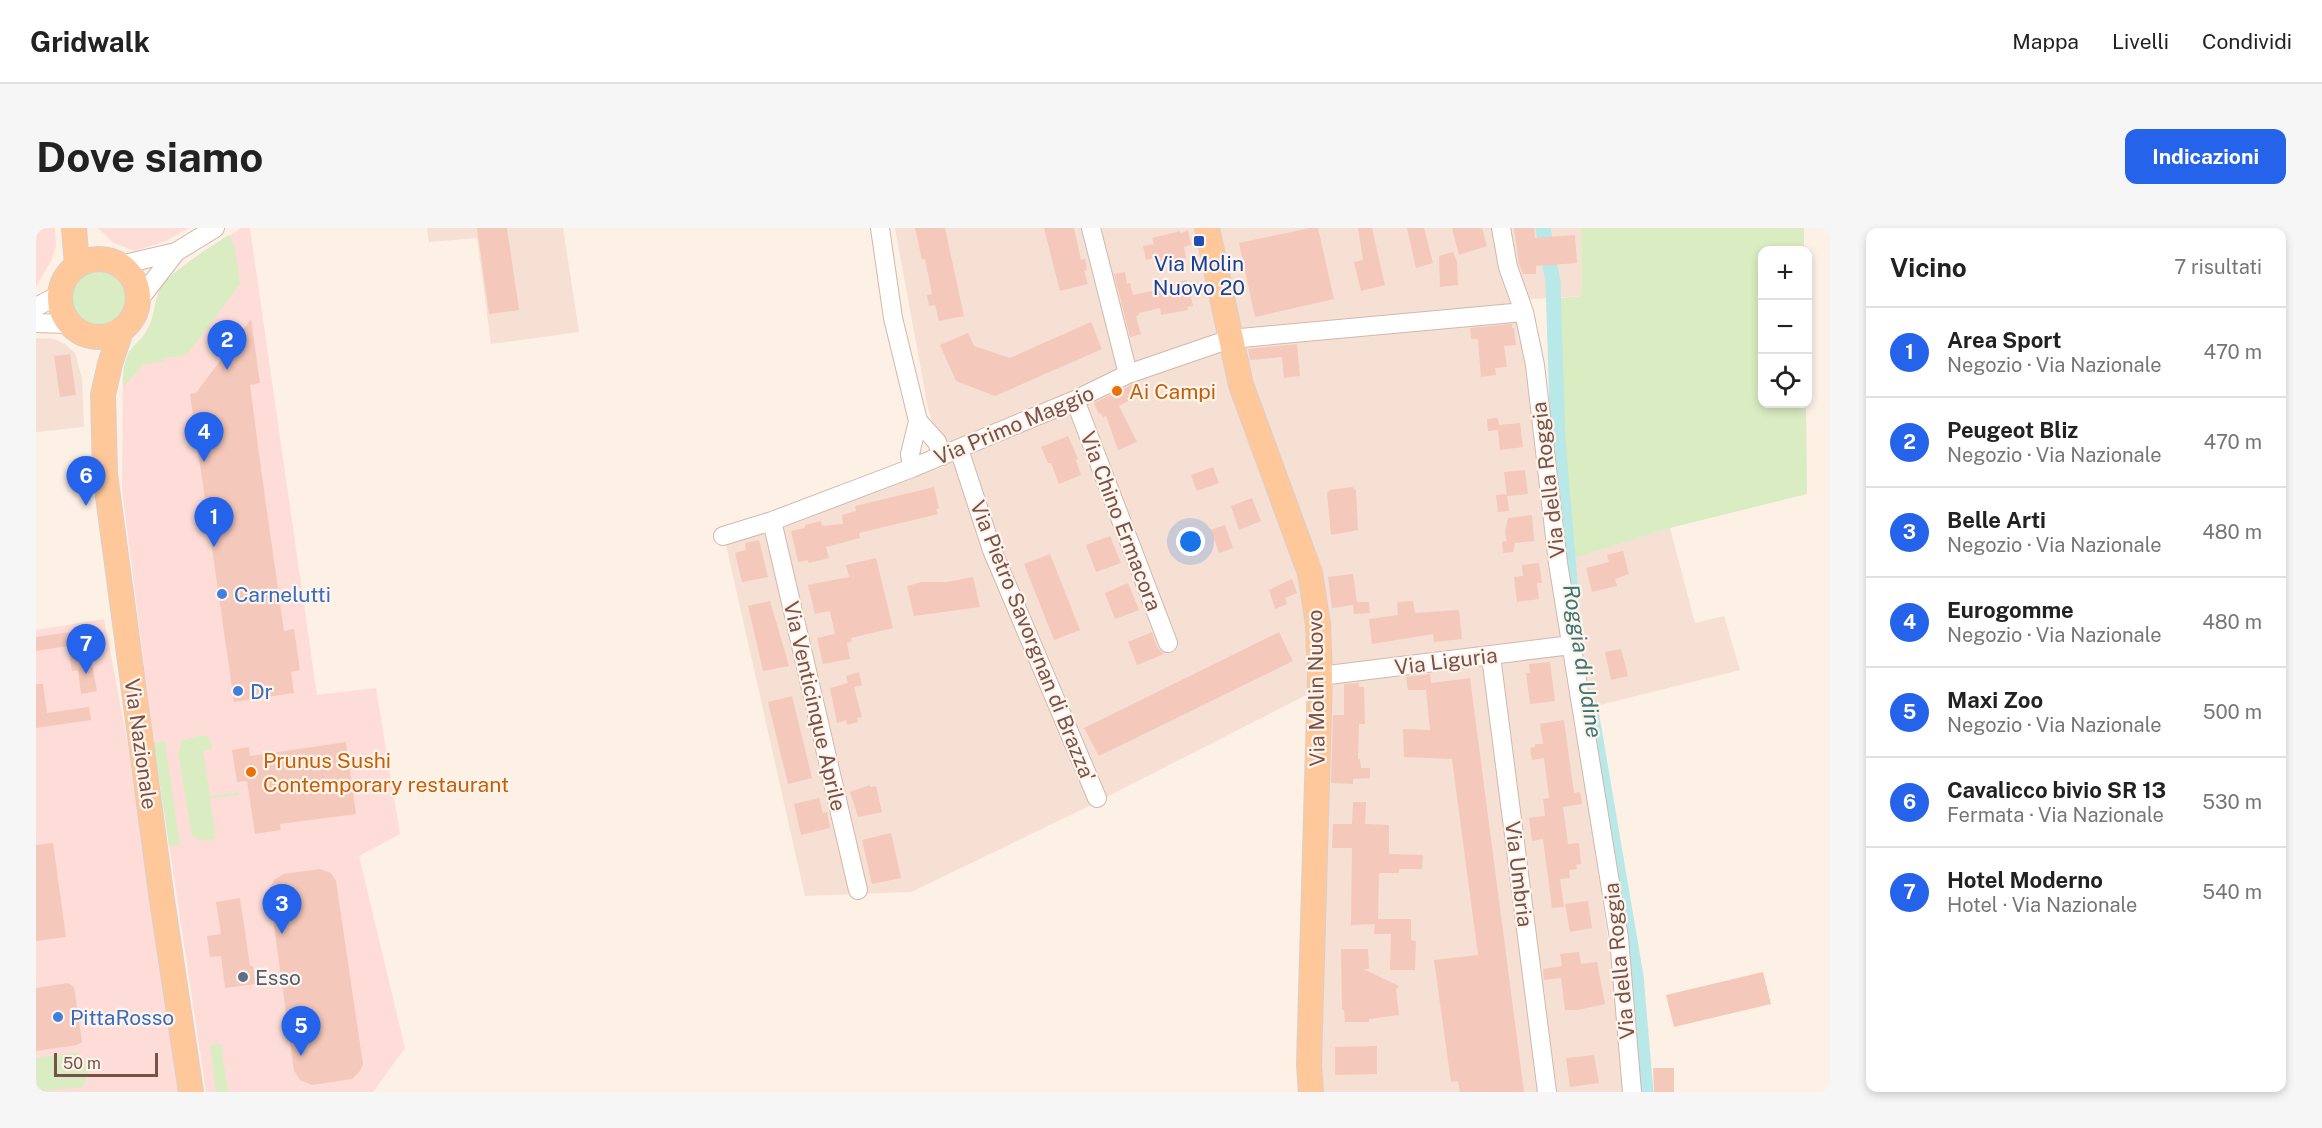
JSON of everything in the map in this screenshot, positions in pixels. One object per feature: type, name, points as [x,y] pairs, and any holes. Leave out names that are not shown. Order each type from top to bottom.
[{"type":"main road","points":[[74,228],[77,265]]},
{"type":"main road","points":[[87,228],[113,262],[134,280],[138,301]]},
{"type":"main road","name":"Via Molin Nuovo","points":[[1207,228],[1240,385],[1310,573],[1318,624],[1320,676],[1309,1065],[1311,1092]]},
{"type":"main road","points":[[59,295],[64,278],[77,265],[86,260],[113,262]]},
{"type":"main road","name":"Via Nazionale","points":[[59,295],[61,311],[77,330],[104,394]]},
{"type":"main road","name":"Via Nazionale","points":[[138,301],[136,313],[121,331],[110,364],[104,394],[105,474],[162,900],[191,1092]]},
{"type":"main road","points":[[77,330],[98,338],[121,331]]},
{"type":"street","points":[[138,301],[176,252],[215,228]]},
{"type":"street","points":[[880,228],[893,318],[918,421],[910,454],[912,468]]},
{"type":"street","points":[[1091,228],[1128,375]]},
{"type":"street","name":"Via della Roggia","points":[[1501,228],[1508,267],[1524,312],[1535,366],[1558,563],[1619,938],[1632,1092]]},
{"type":"street","points":[[113,262],[176,252]]},
{"type":"street","points":[[36,307],[59,295]]},
{"type":"street","name":"Via Primo Maggio","points":[[723,536],[772,521],[951,453],[1128,375],[1230,339],[1524,312]]},
{"type":"street","points":[[36,323],[77,330]]},
{"type":"street","name":"Via Chino Ermacora","points":[[1075,400],[1168,643]]},
{"type":"street","name":"Via Pietro Savorgnan di Brazza'","points":[[918,421],[937,442],[951,453],[1097,798]]},
{"type":"street","name":"Via Venticinque Aprile","points":[[772,521],[858,890]]},
{"type":"street","name":"Via Liguria","points":[[1320,676],[1571,645]]},
{"type":"street","name":"Via Umbria","points":[[1491,656],[1547,1092]]},
{"type":"shaded area","points":[[36,228],[55,228],[56,246],[51,261],[36,287]]},
{"type":"shaded area","points":[[98,228],[189,228],[166,241],[135,251],[114,243]]},
{"type":"shaded area","points":[[241,228],[250,228],[317,695],[376,688],[400,834],[359,856],[405,1048],[373,1092],[206,1092],[154,743],[122,490],[123,374],[128,353],[143,337],[153,318],[163,283]]},
{"type":"shaded area","points":[[427,228],[563,228],[579,332],[491,344],[477,238],[429,242]]},
{"type":"shaded area","points":[[895,228],[1581,228],[1582,296],[1517,300],[1550,565],[1670,528],[1695,623],[1724,616],[1740,670],[1576,711],[1616,996],[1624,1092],[1323,1092],[1321,1045],[1332,682],[1081,810],[911,892],[805,896],[726,545],[946,466],[928,408]]},
{"type":"shaded area","points":[[36,338],[54,339],[65,344],[75,353],[82,379],[84,427],[36,432]]},
{"type":"shaded area","points":[[104,619],[127,740],[179,1092],[36,1092],[36,630]]},
{"type":"green space","points":[[1581,228],[1804,228],[1804,246],[1758,246],[1758,408],[1806,408],[1807,494],[1670,528],[1574,558],[1564,442],[1560,298],[1582,296]]},
{"type":"green space","points":[[229,235],[235,247],[240,284],[187,355],[144,364],[123,387],[125,361],[148,329],[158,294],[164,283],[191,260]]},
{"type":"green space","points":[[96,267],[108,269],[118,276],[125,286],[127,298],[125,310],[118,320],[108,327],[96,329],[84,327],[74,320],[67,310],[65,298],[67,286],[74,276],[84,269]]},
{"type":"green space","points":[[205,735],[211,741],[213,749],[203,751],[210,796],[239,792],[239,795],[210,798],[216,839],[203,840],[192,836],[178,754],[182,740]]},
{"type":"green space","points":[[165,741],[180,845],[169,846],[154,743]]},
{"type":"green space","points":[[221,1044],[228,1092],[216,1092],[210,1045]]},
{"type":"green space","points":[[78,1052],[91,1068],[83,1087],[36,1092],[36,1058]]},
{"type":"building","points":[[477,228],[507,228],[519,310],[489,314]]},
{"type":"building","points":[[915,228],[945,228],[964,316],[939,321],[935,305],[929,306],[927,295],[932,294],[925,259],[922,260]]},
{"type":"building","points":[[1044,228],[1074,228],[1081,260],[1085,259],[1087,270],[1084,271],[1088,284],[1060,291]]},
{"type":"building","points":[[1318,228],[1334,299],[1255,317],[1239,243]]},
{"type":"building","points":[[1358,228],[1372,228],[1385,285],[1361,291],[1354,262],[1363,260]]},
{"type":"building","points":[[1407,228],[1424,228],[1433,263],[1416,268]]},
{"type":"building","points":[[1452,228],[1482,228],[1487,246],[1459,255]]},
{"type":"building","points":[[1514,228],[1534,228],[1535,238],[1575,235],[1577,263],[1536,266],[1536,274],[1523,274],[1519,264]]},
{"type":"building","points":[[1180,231],[1180,233],[1188,231],[1191,245],[1184,247],[1186,258],[1158,264],[1157,257],[1146,260],[1143,246],[1154,244],[1152,238]]},
{"type":"building","points":[[1453,252],[1457,262],[1458,285],[1440,287],[1439,256]]},
{"type":"building","points":[[1125,272],[1127,284],[1130,283],[1133,295],[1166,288],[1165,284],[1187,280],[1193,306],[1187,307],[1188,310],[1161,315],[1160,308],[1139,313],[1136,316],[1141,334],[1130,337],[1114,274]]},
{"type":"building","points":[[251,319],[260,383],[250,385],[261,469],[284,631],[294,629],[300,670],[291,672],[294,693],[234,702],[190,394],[196,393]]},
{"type":"building","points":[[1091,322],[1102,349],[995,396],[956,381],[940,345],[968,333],[974,346],[1010,358]]},
{"type":"building","points":[[1512,324],[1516,345],[1504,346],[1507,367],[1495,368],[1496,375],[1481,377],[1478,339],[1471,339],[1470,328]]},
{"type":"building","points":[[1297,344],[1300,376],[1284,378],[1282,357],[1250,360],[1248,349]]},
{"type":"building","points":[[70,354],[76,395],[60,397],[54,356]]},
{"type":"building","points":[[1133,384],[1137,396],[1119,406],[1137,442],[1118,450],[1106,416],[1103,418],[1101,413],[1099,414],[1094,403]]},
{"type":"building","points":[[1498,418],[1499,425],[1520,423],[1523,447],[1500,450],[1498,430],[1488,431],[1487,419]]},
{"type":"building","points":[[1068,436],[1078,459],[1076,460],[1081,475],[1059,484],[1051,463],[1048,463],[1041,447]]},
{"type":"building","points":[[1213,467],[1219,483],[1197,491],[1191,475]]},
{"type":"building","points":[[1525,470],[1528,494],[1507,496],[1504,472]]},
{"type":"building","points":[[934,487],[939,508],[936,509],[938,514],[859,533],[860,538],[826,547],[829,558],[809,563],[808,560],[798,562],[791,531],[821,521],[822,526],[843,524],[842,515],[856,511],[855,506]]},
{"type":"building","points":[[1352,487],[1356,490],[1358,530],[1331,535],[1327,493],[1330,490]]},
{"type":"building","points":[[1507,494],[1509,511],[1498,512],[1496,495]]},
{"type":"building","points":[[1252,498],[1261,521],[1239,530],[1231,506]]},
{"type":"building","points":[[1532,515],[1534,541],[1515,543],[1513,552],[1503,553],[1502,542],[1507,541],[1505,532],[1508,518]]},
{"type":"building","points":[[1225,525],[1233,548],[1219,553],[1211,530]]},
{"type":"building","points":[[1110,536],[1121,563],[1096,572],[1086,545]]},
{"type":"building","points":[[759,540],[768,577],[742,582],[735,553],[746,550],[745,543]]},
{"type":"building","points":[[1623,551],[1629,574],[1615,579],[1617,586],[1592,592],[1586,568],[1609,562],[1607,555]]},
{"type":"building","points":[[1050,554],[1080,630],[1054,640],[1024,564]]},
{"type":"building","points":[[876,558],[893,628],[851,638],[852,641],[847,643],[850,659],[823,664],[817,638],[835,634],[830,611],[815,614],[808,585],[849,577],[846,565]]},
{"type":"building","points":[[1539,563],[1542,583],[1537,583],[1539,599],[1517,602],[1514,577],[1523,576],[1522,565]]},
{"type":"building","points":[[1353,574],[1357,602],[1369,602],[1370,613],[1354,614],[1353,605],[1332,608],[1328,577]]},
{"type":"building","points":[[973,577],[980,607],[914,616],[907,586],[922,582],[947,582]]},
{"type":"building","points":[[1292,579],[1297,593],[1285,598],[1287,604],[1275,609],[1269,590]]},
{"type":"building","points":[[1128,583],[1139,610],[1115,619],[1105,593]]},
{"type":"building","points":[[770,601],[789,666],[763,671],[748,606]]},
{"type":"building","points":[[1413,601],[1415,613],[1459,610],[1462,639],[1434,642],[1433,634],[1372,644],[1369,619],[1398,615],[1397,602]]},
{"type":"building","points":[[79,631],[83,658],[91,658],[97,691],[81,694],[78,670],[72,671],[68,646],[36,651],[36,637]]},
{"type":"building","points":[[1152,632],[1157,647],[1164,654],[1137,665],[1128,642]]},
{"type":"building","points":[[1279,632],[1293,661],[1099,756],[1084,728]]},
{"type":"building","points":[[1621,649],[1628,676],[1611,680],[1605,652]]},
{"type":"building","points":[[1550,662],[1555,701],[1530,704],[1526,673],[1530,673],[1529,664]]},
{"type":"building","points":[[859,672],[862,685],[854,687],[862,717],[857,718],[858,722],[847,725],[846,720],[837,723],[830,688],[848,683],[846,676]]},
{"type":"building","points":[[1430,674],[1431,683],[1470,678],[1524,1092],[1460,1092],[1458,1081],[1451,1082],[1434,960],[1478,955],[1452,759],[1404,757],[1403,729],[1430,730],[1426,690],[1408,690],[1406,677]]},
{"type":"building","points":[[1359,683],[1359,687],[1364,687],[1365,724],[1359,724],[1358,759],[1360,759],[1361,768],[1370,768],[1370,778],[1353,779],[1353,784],[1331,783],[1333,715],[1344,715],[1344,684]]},
{"type":"building","points":[[36,684],[43,684],[47,713],[89,707],[91,720],[36,728]]},
{"type":"building","points":[[792,696],[812,778],[788,784],[768,702]]},
{"type":"building","points":[[1564,720],[1574,793],[1580,792],[1582,804],[1563,807],[1568,844],[1579,843],[1581,864],[1576,865],[1577,869],[1569,870],[1570,878],[1560,879],[1564,907],[1552,908],[1543,839],[1532,841],[1529,818],[1545,816],[1543,799],[1549,798],[1544,758],[1532,760],[1530,748],[1535,747],[1535,744],[1543,744],[1540,724]]},
{"type":"building","points":[[346,742],[356,814],[280,824],[281,830],[255,834],[247,781],[237,782],[232,750],[249,747],[250,756]]},
{"type":"building","points":[[870,785],[870,787],[876,786],[882,812],[858,817],[850,792]]},
{"type":"building","points":[[819,798],[823,813],[827,812],[830,828],[801,835],[794,804]]},
{"type":"building","points":[[1353,802],[1366,802],[1365,824],[1389,825],[1389,854],[1423,855],[1422,869],[1399,869],[1399,873],[1379,873],[1378,919],[1411,919],[1411,940],[1416,941],[1415,970],[1390,970],[1391,934],[1374,934],[1375,924],[1351,925],[1352,848],[1332,848],[1333,824],[1352,824]]},
{"type":"building","points":[[891,833],[901,878],[872,884],[862,840]]},
{"type":"building","points":[[53,843],[66,937],[36,941],[36,845]]},
{"type":"building","points":[[320,869],[331,873],[336,881],[363,1064],[352,1079],[312,1085],[300,1080],[294,1071],[269,890],[274,880],[283,874]]},
{"type":"building","points":[[240,898],[250,966],[253,966],[256,984],[225,988],[221,956],[210,957],[207,936],[221,934],[216,902]]},
{"type":"building","points":[[1588,901],[1592,928],[1570,932],[1565,904]]},
{"type":"building","points":[[1341,949],[1368,949],[1369,969],[1363,969],[1399,986],[1396,990],[1399,1015],[1369,1019],[1369,1022],[1345,1022],[1344,1010],[1342,1010]]},
{"type":"building","points":[[1579,952],[1581,964],[1597,962],[1605,1004],[1578,1010],[1565,1010],[1561,978],[1544,980],[1543,969],[1562,966],[1560,954]]},
{"type":"building","points":[[1763,972],[1771,1004],[1674,1027],[1666,995]]},
{"type":"building","points":[[68,983],[74,987],[82,1042],[77,1045],[36,1051],[36,988]]},
{"type":"building","points":[[1377,1046],[1377,1074],[1335,1075],[1335,1047]]},
{"type":"building","points":[[1594,1055],[1599,1083],[1570,1087],[1566,1058]]},
{"type":"building","points":[[1653,1068],[1674,1068],[1674,1092],[1654,1092]]},
{"type":"waterway","name":"Roggia di Udine","points":[[1543,228],[1553,282],[1558,442],[1571,592]]},
{"type":"waterway","name":"Roggia di Udine","points":[[1590,705],[1636,976],[1646,1092]]},
{"type":"place","name":"Via Molin Nuovo 20","points":[[1199,241]]},
{"type":"place","name":"Peugeot Bliz","points":[[227,370]]},
{"type":"place","name":"Ai Campi","points":[[1117,391]]},
{"type":"place","name":"Eurogomme","points":[[204,462]]},
{"type":"place","name":"Cavalicco bivio SR 13","points":[[86,506]]},
{"type":"place","name":"Area Sport","points":[[214,547]]},
{"type":"place","name":"Carnelutti","points":[[222,594]]},
{"type":"place","name":"Hotel Moderno","points":[[86,674]]},
{"type":"place","name":"Dr","points":[[238,691]]},
{"type":"place","name":"Prunus Sushi Contemporary restaurant","points":[[251,772]]},
{"type":"place","name":"Belle Arti","points":[[282,934]]},
{"type":"place","name":"Esso","points":[[243,977]]},
{"type":"place","name":"PittaRosso","points":[[58,1017]]},
{"type":"place","name":"Maxi Zoo","points":[[301,1056]]}]
